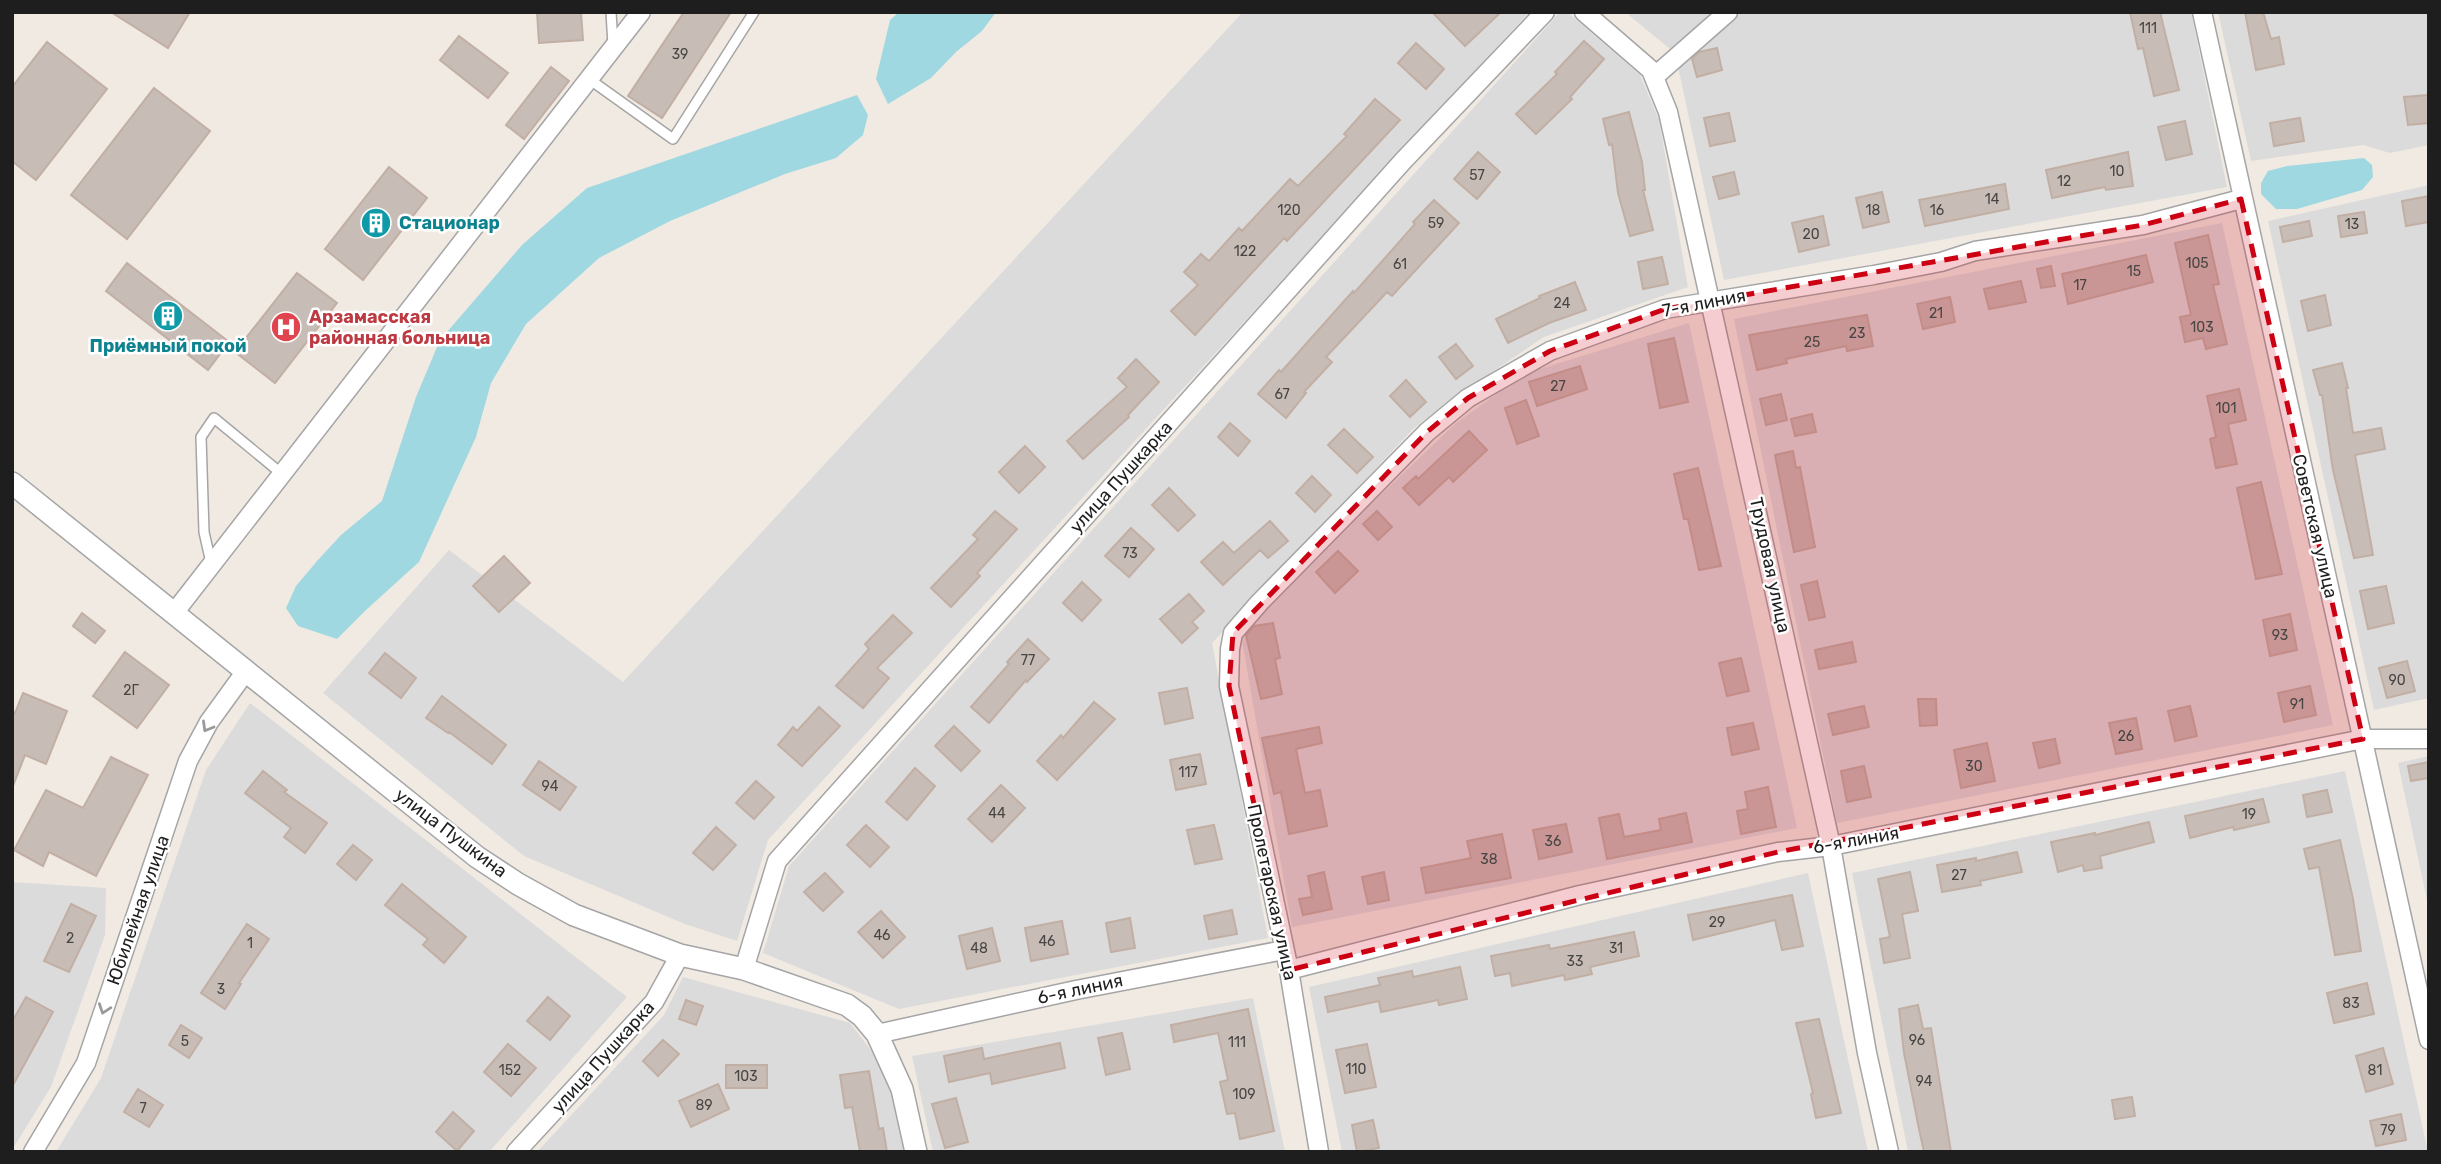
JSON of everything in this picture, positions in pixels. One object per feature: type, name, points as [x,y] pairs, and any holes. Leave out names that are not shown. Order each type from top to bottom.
[{"type":"street","points":[[174,613],[641,12]]},
{"type":"street","name":"улица Пушкарка","points":[[744,969],[777,861],[1404,161],[1545,12]]},
{"type":"street","name":"Трудовая улица","points":[[1584,12],[1651,70],[1668,112],[1831,846],[1867,1052],[1889,1152]]},
{"type":"street","points":[[1654,77],[1728,12]]},
{"type":"street","name":"Советская улица","points":[[2202,12],[2241,199],[2429,1040]]},
{"type":"street","name":"7-я линия","points":[[1233,634],[1260,602],[1427,432],[1468,398],[1550,351],[1665,309],[1928,265],[1975,251],[2143,225],[2241,199]]},
{"type":"street","name":"улица Пушкина","points":[[12,483],[477,857],[518,884],[574,915],[680,954],[744,969],[848,1004],[877,1034],[902,1089],[916,1152]]},
{"type":"street","name":"Пролетарская улица","points":[[1233,634],[1228,686],[1289,971],[1320,1152]]},
{"type":"street","name":"Юбилейная улица","points":[[33,1152],[86,1063],[188,761],[209,722],[246,671]]},
{"type":"street","name":"6-я линия","points":[[1289,971],[1580,895],[1778,852],[1831,846],[2363,739],[2429,739]]},
{"type":"street","name":"6-я линия","points":[[877,1034],[1076,989],[1284,950]]},
{"type":"street","name":"улица Пушкарка","points":[[516,1152],[654,1002],[680,954]]},
{"type":"lane","points":[[611,12],[614,47]]},
{"type":"lane","points":[[589,79],[673,139],[754,12]]},
{"type":"lane","points":[[211,565],[204,532],[201,436],[211,421],[214,418],[282,474]]},
{"type":"highlighted area","points":[[2241,199],[2363,739],[1778,852],[1289,970],[1229,686],[1233,633],[1427,432],[1468,398],[1550,351],[1665,309],[2143,225]]},
{"type":"shaded area","points":[[1243,12],[1529,12],[768,840],[737,941],[685,924],[524,856],[323,693],[449,550],[623,682]]},
{"type":"shaded area","points":[[1560,12],[1567,12],[1640,75],[1659,120],[1688,287],[1544,337],[1452,399],[1413,429],[1212,643],[1268,938],[899,1009],[763,953],[789,866]]},
{"type":"shaded area","points":[[1625,12],[2191,12],[2227,187],[1724,280],[1675,53]]},
{"type":"shaded area","points":[[2218,12],[2429,12],[2429,145],[2390,153],[2363,145],[2251,161]]},
{"type":"shaded area","points":[[2429,185],[2429,698],[2374,710],[2268,221]]},
{"type":"shaded area","points":[[2222,223],[2333,725],[1837,823],[1734,319]]},
{"type":"shaded area","points":[[1689,323],[1797,828],[1292,927],[1240,629],[1455,424],[1524,374]]},
{"type":"shaded area","points":[[250,703],[627,997],[489,1152],[56,1152],[101,1078],[206,770]]},
{"type":"shaded area","points":[[2429,756],[2429,910],[2398,763]]},
{"type":"shaded area","points":[[2345,771],[2428,1152],[1908,1152],[1852,873]]},
{"type":"shaded area","points":[[1808,873],[1868,1152],[1342,1152],[1309,987]]},
{"type":"shaded area","points":[[12,882],[106,888],[105,935],[51,1087],[12,1150]]},
{"type":"shaded area","points":[[683,977],[850,1023],[879,1061],[896,1101],[907,1152],[537,1152],[664,1015]]},
{"type":"shaded area","points":[[1253,998],[1285,1152],[933,1152],[912,1056]]},
{"type":"water","points":[[899,12],[996,12],[982,31],[956,52],[931,78],[888,104],[876,79],[890,20]]},
{"type":"water","points":[[857,95],[868,115],[863,135],[836,158],[785,174],[670,221],[599,258],[526,324],[491,383],[476,437],[419,562],[337,639],[298,626],[286,608],[296,586],[341,535],[382,501],[416,397],[440,340],[522,245],[587,188]]},
{"type":"water","points":[[2364,158],[2372,165],[2373,177],[2362,190],[2297,209],[2276,209],[2261,194],[2261,183],[2268,171],[2287,166]]},
{"type":"building","points":[[111,12],[190,12],[168,48]]},
{"type":"building","points":[[537,12],[581,12],[583,40],[539,43]]},
{"type":"building","points":[[684,12],[731,12],[662,118],[628,96]]},
{"type":"building","points":[[1432,12],[1501,12],[1465,46]]},
{"type":"building","points":[[2130,12],[2160,12],[2179,90],[2154,96],[2143,48],[2138,49]]},
{"type":"building","points":[[2245,12],[2263,12],[2271,39],[2279,37],[2284,64],[2256,70]]},
{"type":"building","points":[[459,36],[508,73],[488,98],[440,60]]},
{"type":"building","points":[[1584,41],[1604,59],[1570,97],[1572,99],[1536,134],[1516,114],[1557,74],[1555,72]]},
{"type":"building","points":[[47,42],[107,89],[36,180],[12,161],[12,87]]},
{"type":"building","points":[[1416,43],[1444,69],[1426,89],[1398,63]]},
{"type":"building","points":[[1717,48],[1722,70],[1697,77],[1692,59],[1699,52]]},
{"type":"building","points":[[551,67],[569,81],[524,139],[506,125]]},
{"type":"building","points":[[154,88],[210,131],[127,239],[71,195]]},
{"type":"building","points":[[2428,95],[2429,123],[2408,125],[2404,97]]},
{"type":"building","points":[[1375,99],[1400,120],[1287,241],[1284,238],[1195,335],[1171,311],[1198,285],[1184,272],[1201,254],[1209,261],[1239,228],[1242,231],[1290,179],[1298,186],[1347,136],[1344,134]]},
{"type":"building","points":[[1629,112],[1642,162],[1643,190],[1653,230],[1630,236],[1618,193],[1612,144],[1609,145],[1603,119]]},
{"type":"building","points":[[1729,113],[1735,141],[1710,146],[1704,118]]},
{"type":"building","points":[[2300,118],[2304,141],[2274,146],[2270,123]]},
{"type":"building","points":[[2185,121],[2192,154],[2166,160],[2158,127]]},
{"type":"building","points":[[1478,152],[1500,172],[1477,199],[1454,179]]},
{"type":"building","points":[[2128,152],[2133,186],[2106,190],[2105,187],[2052,198],[2046,170]]},
{"type":"building","name":"Стационар","points":[[389,167],[427,198],[363,280],[325,249]]},
{"type":"building","points":[[1734,172],[1739,194],[1719,199],[1713,177]]},
{"type":"building","points":[[2005,184],[2009,209],[1925,226],[1919,200]]},
{"type":"building","points":[[1882,192],[1889,222],[1863,228],[1856,198]]},
{"type":"building","points":[[2429,196],[2429,222],[2406,226],[2402,201]]},
{"type":"building","points":[[1434,200],[1459,223],[1392,296],[1387,292],[1326,357],[1332,362],[1304,392],[1306,393],[1286,418],[1258,394],[1353,291],[1354,293]]},
{"type":"building","points":[[2364,212],[2367,233],[2341,237],[2338,216]]},
{"type":"building","points":[[1823,216],[1829,245],[1799,252],[1792,223]]},
{"type":"building","points":[[2309,221],[2312,236],[2283,242],[2280,227]]},
{"type":"building","points":[[2208,235],[2219,284],[2213,285],[2227,344],[2206,349],[2203,338],[2185,342],[2180,317],[2191,315],[2175,243]]},
{"type":"building","points":[[2146,255],[2153,282],[2068,304],[2062,274]]},
{"type":"building","points":[[1662,257],[1668,284],[1643,289],[1638,262]]},
{"type":"building","name":"Приёмный покой","points":[[127,263],[229,342],[208,370],[106,291]]},
{"type":"building","points":[[2051,266],[2055,286],[2041,288],[2037,269]]},
{"type":"building","name":"Арзамасская районная больница","points":[[297,273],[337,303],[275,383],[235,352]]},
{"type":"building","points":[[2021,281],[2026,302],[1989,309],[1984,289]]},
{"type":"building","points":[[1575,282],[1586,310],[1549,323],[1508,343],[1496,319],[1540,298],[1539,296]]},
{"type":"building","points":[[2325,295],[2331,325],[2308,331],[2301,301]]},
{"type":"building","points":[[1950,297],[1955,322],[1923,329],[1917,304]]},
{"type":"building","points":[[1867,315],[1873,346],[1847,351],[1846,346],[1786,359],[1787,363],[1757,370],[1749,335]]},
{"type":"building","points":[[1674,338],[1688,402],[1660,408],[1648,344]]},
{"type":"building","points":[[1456,344],[1473,366],[1456,379],[1439,357]]},
{"type":"building","points":[[1136,359],[1159,382],[1129,417],[1083,459],[1067,441],[1127,387],[1118,378]]},
{"type":"building","points":[[2342,363],[2353,433],[2381,428],[2385,449],[2355,455],[2373,555],[2354,558],[2333,470],[2322,395],[2313,370]]},
{"type":"building","points":[[1580,366],[1587,389],[1537,406],[1529,382]]},
{"type":"building","points":[[1406,380],[1426,402],[1410,417],[1390,396]]},
{"type":"building","points":[[2239,389],[2246,420],[2228,424],[2237,464],[2216,468],[2210,439],[2216,437],[2207,396]]},
{"type":"building","points":[[1781,394],[1787,420],[1766,425],[1760,399]]},
{"type":"building","points":[[1526,400],[1539,436],[1517,444],[1505,408]]},
{"type":"building","points":[[1812,414],[1816,432],[1795,436],[1791,419]]},
{"type":"building","points":[[1230,423],[1250,441],[1238,456],[1218,437]]},
{"type":"building","points":[[1344,429],[1373,457],[1357,473],[1328,445]]},
{"type":"building","points":[[1469,431],[1487,450],[1453,482],[1449,477],[1419,505],[1403,488],[1416,476],[1418,479]]},
{"type":"building","points":[[1025,446],[1045,467],[1019,493],[999,472]]},
{"type":"building","points":[[1793,451],[1796,468],[1800,467],[1815,547],[1794,552],[1775,455]]},
{"type":"building","points":[[1698,468],[1721,566],[1699,570],[1688,519],[1684,519],[1674,474]]},
{"type":"building","points":[[1312,476],[1331,495],[1315,512],[1296,493]]},
{"type":"building","points":[[2261,482],[2282,574],[2256,579],[2237,488]]},
{"type":"building","points":[[1169,488],[1195,515],[1178,531],[1152,505]]},
{"type":"building","points":[[995,511],[1017,529],[977,573],[980,576],[951,607],[931,588],[978,539],[973,535]]},
{"type":"building","points":[[1377,511],[1392,527],[1378,540],[1363,524]]},
{"type":"building","points":[[1270,521],[1288,541],[1268,558],[1260,550],[1223,585],[1201,562],[1223,542],[1234,553]]},
{"type":"building","points":[[1131,528],[1154,549],[1129,577],[1105,556]]},
{"type":"building","points":[[1338,551],[1358,571],[1335,593],[1316,572]]},
{"type":"building","points":[[504,556],[530,583],[499,612],[473,586]]},
{"type":"building","points":[[1817,581],[1825,617],[1809,620],[1801,585]]},
{"type":"building","points":[[1082,582],[1101,600],[1082,621],[1063,603]]},
{"type":"building","points":[[2386,586],[2394,623],[2368,629],[2360,591]]},
{"type":"building","points":[[1189,594],[1204,611],[1192,622],[1198,628],[1182,643],[1160,619]]},
{"type":"building","points":[[82,613],[105,631],[95,643],[73,626]]},
{"type":"building","points":[[2290,614],[2297,650],[2270,656],[2263,620]]},
{"type":"building","points":[[893,615],[912,633],[877,668],[889,678],[863,708],[836,686],[869,649],[865,644]]},
{"type":"building","points":[[1273,623],[1280,658],[1275,659],[1282,694],[1261,699],[1246,635],[1254,626]]},
{"type":"building","points":[[1028,639],[1049,659],[1027,682],[1026,680],[989,723],[971,707]]},
{"type":"building","points":[[1852,642],[1856,662],[1819,669],[1815,650]]},
{"type":"building","points":[[125,652],[169,685],[137,728],[93,696]]},
{"type":"building","points":[[385,653],[416,678],[401,698],[369,673]]},
{"type":"building","points":[[1741,658],[1749,691],[1727,696],[1719,663]]},
{"type":"building","points":[[2407,661],[2415,691],[2387,698],[2379,668]]},
{"type":"building","points":[[2310,686],[2316,715],[2284,722],[2278,693]]},
{"type":"building","points":[[1187,688],[1193,718],[1165,724],[1159,693]]},
{"type":"building","points":[[23,693],[67,711],[46,764],[25,755],[13,786],[12,712],[15,713]]},
{"type":"building","points":[[442,696],[506,745],[492,764],[426,718]]},
{"type":"building","points":[[1918,699],[1936,699],[1937,725],[1920,726]]},
{"type":"building","points":[[1094,702],[1115,719],[1057,780],[1037,761],[1061,735],[1063,738]]},
{"type":"building","points":[[1864,706],[1869,727],[1833,735],[1828,714]]},
{"type":"building","points":[[2190,706],[2197,736],[2175,741],[2168,711]]},
{"type":"building","points":[[819,707],[840,726],[802,766],[778,745],[793,727],[797,731]]},
{"type":"building","points":[[2136,718],[2142,749],[2116,754],[2109,723]]},
{"type":"building","points":[[1753,723],[1759,749],[1732,755],[1727,728]]},
{"type":"building","points":[[954,726],[980,751],[961,771],[935,746]]},
{"type":"building","points":[[1319,727],[1322,743],[1296,749],[1305,793],[1320,790],[1327,826],[1289,834],[1281,792],[1274,794],[1262,738]]},
{"type":"building","points":[[2055,739],[2060,763],[2039,768],[2033,743]]},
{"type":"building","points":[[1987,743],[1995,781],[1961,788],[1954,750]]},
{"type":"building","points":[[1200,754],[1206,784],[1176,790],[1170,760]]},
{"type":"building","points":[[111,757],[148,775],[96,876],[49,852],[43,866],[14,850],[46,790],[83,808]]},
{"type":"building","points":[[539,761],[576,787],[560,810],[523,785]]},
{"type":"building","points":[[2429,762],[2429,778],[2411,781],[2408,766]]},
{"type":"building","points":[[1864,766],[1871,797],[1847,802],[1841,771]]},
{"type":"building","points":[[915,768],[935,786],[907,820],[886,802]]},
{"type":"building","points":[[263,771],[287,790],[284,792],[327,823],[305,853],[284,837],[291,828],[245,793]]},
{"type":"building","points":[[756,781],[774,797],[754,819],[736,803]]},
{"type":"building","points":[[1001,785],[1025,808],[992,842],[968,819]]},
{"type":"building","points":[[1768,787],[1776,827],[1741,834],[1737,811],[1748,809],[1745,792]]},
{"type":"building","points":[[2327,790],[2332,812],[2307,817],[2303,795]]},
{"type":"building","points":[[2263,799],[2269,822],[2234,830],[2233,827],[2190,838],[2185,816]]},
{"type":"building","points":[[1686,813],[1692,842],[1607,859],[1599,818],[1619,814],[1624,837],[1661,830],[1659,819]]},
{"type":"building","points":[[2149,822],[2154,842],[2100,856],[2102,868],[2084,871],[2083,865],[2058,872],[2051,842]]},
{"type":"building","points":[[1566,824],[1572,852],[1539,859],[1533,830]]},
{"type":"building","points":[[866,825],[889,847],[870,867],[847,845]]},
{"type":"building","points":[[1214,825],[1222,859],[1195,864],[1187,830]]},
{"type":"building","points":[[716,827],[736,845],[713,870],[693,853]]},
{"type":"building","points":[[1502,834],[1511,878],[1426,893],[1421,868],[1471,858],[1467,841]]},
{"type":"building","points":[[2340,840],[2361,951],[2335,955],[2319,867],[2309,869],[2304,849]]},
{"type":"building","points":[[353,845],[372,860],[356,880],[337,864]]},
{"type":"building","points":[[2017,852],[2022,872],[1980,881],[1981,885],[1942,892],[1937,865],[1976,858],[1976,861]]},
{"type":"building","points":[[1324,872],[1332,909],[1303,915],[1299,899],[1312,897],[1308,876]]},
{"type":"building","points":[[1384,872],[1389,900],[1368,904],[1362,877]]},
{"type":"building","points":[[1910,872],[1918,911],[1902,914],[1910,958],[1884,963],[1880,939],[1890,937],[1878,879]]},
{"type":"building","points":[[825,873],[843,892],[823,911],[804,892]]},
{"type":"building","points":[[402,884],[466,937],[444,963],[423,945],[428,939],[385,905]]},
{"type":"building","points":[[1792,895],[1803,946],[1782,950],[1775,920],[1693,940],[1688,915]]},
{"type":"building","points":[[71,904],[96,916],[69,972],[44,961]]},
{"type":"building","points":[[1232,910],[1237,934],[1209,939],[1204,916]]},
{"type":"building","points":[[881,911],[905,937],[883,958],[858,932]]},
{"type":"building","points":[[1130,918],[1135,948],[1111,952],[1106,923]]},
{"type":"building","points":[[1062,921],[1068,954],[1031,961],[1025,928]]},
{"type":"building","points":[[247,924],[269,939],[225,1009],[201,993]]},
{"type":"building","points":[[992,928],[1000,961],[967,969],[959,936]]},
{"type":"building","points":[[1634,932],[1639,956],[1590,967],[1592,974],[1565,980],[1564,975],[1512,986],[1510,973],[1495,976],[1491,956],[1549,945],[1550,949]]},
{"type":"building","points":[[1460,967],[1467,999],[1439,1005],[1438,1000],[1381,1012],[1379,1001],[1328,1012],[1325,997],[1380,985],[1378,978],[1412,971],[1413,977]]},
{"type":"building","points":[[2367,983],[2374,1014],[2334,1023],[2327,993]]},
{"type":"building","points":[[26,997],[53,1012],[12,1087],[12,1022]]},
{"type":"building","points":[[548,997],[570,1016],[550,1040],[527,1021]]},
{"type":"building","points":[[686,1000],[703,1006],[696,1025],[679,1019]]},
{"type":"building","points":[[1918,1005],[1923,1029],[1931,1028],[1951,1152],[1924,1152],[1904,1053],[1899,1009]]},
{"type":"building","points":[[1248,1009],[1274,1131],[1240,1139],[1235,1113],[1227,1114],[1220,1082],[1228,1080],[1218,1033],[1174,1042],[1171,1025]]},
{"type":"building","points":[[1819,1019],[1841,1113],[1816,1118],[1811,1094],[1813,1093],[1796,1023]]},
{"type":"building","points":[[181,1025],[202,1038],[189,1058],[169,1045]]},
{"type":"building","points":[[1122,1033],[1130,1069],[1106,1075],[1098,1038]]},
{"type":"building","points":[[663,1040],[679,1054],[658,1076],[643,1061]]},
{"type":"building","points":[[1060,1043],[1065,1068],[992,1084],[990,1073],[949,1082],[944,1056],[982,1048],[984,1059]]},
{"type":"building","points":[[508,1044],[536,1068],[511,1096],[484,1072]]},
{"type":"building","points":[[1367,1044],[1376,1087],[1345,1093],[1336,1050]]},
{"type":"building","points":[[2383,1048],[2393,1084],[2366,1092],[2356,1056]]},
{"type":"building","points":[[726,1065],[767,1065],[767,1088],[726,1088]]},
{"type":"building","points":[[869,1071],[879,1129],[883,1128],[887,1152],[860,1152],[852,1107],[845,1108],[840,1075]]},
{"type":"building","points":[[718,1084],[729,1109],[691,1127],[679,1101]]},
{"type":"building","points":[[138,1089],[163,1105],[149,1127],[124,1112]]},
{"type":"building","points":[[2132,1097],[2135,1116],[2115,1119],[2112,1100]]},
{"type":"building","points":[[956,1098],[968,1142],[945,1148],[932,1104]]},
{"type":"building","points":[[453,1112],[474,1131],[457,1151],[436,1132]]},
{"type":"building","points":[[2401,1114],[2406,1140],[2376,1146],[2370,1121]]},
{"type":"building","points":[[1373,1120],[1379,1148],[1357,1152],[1352,1125]]},
{"type":"place","name":"Стационар","points":[[376,223]]},
{"type":"place","name":"Приёмный покой","points":[[168,316]]},
{"type":"place","name":"Арзамасская районная больница","points":[[286,327]]}]
